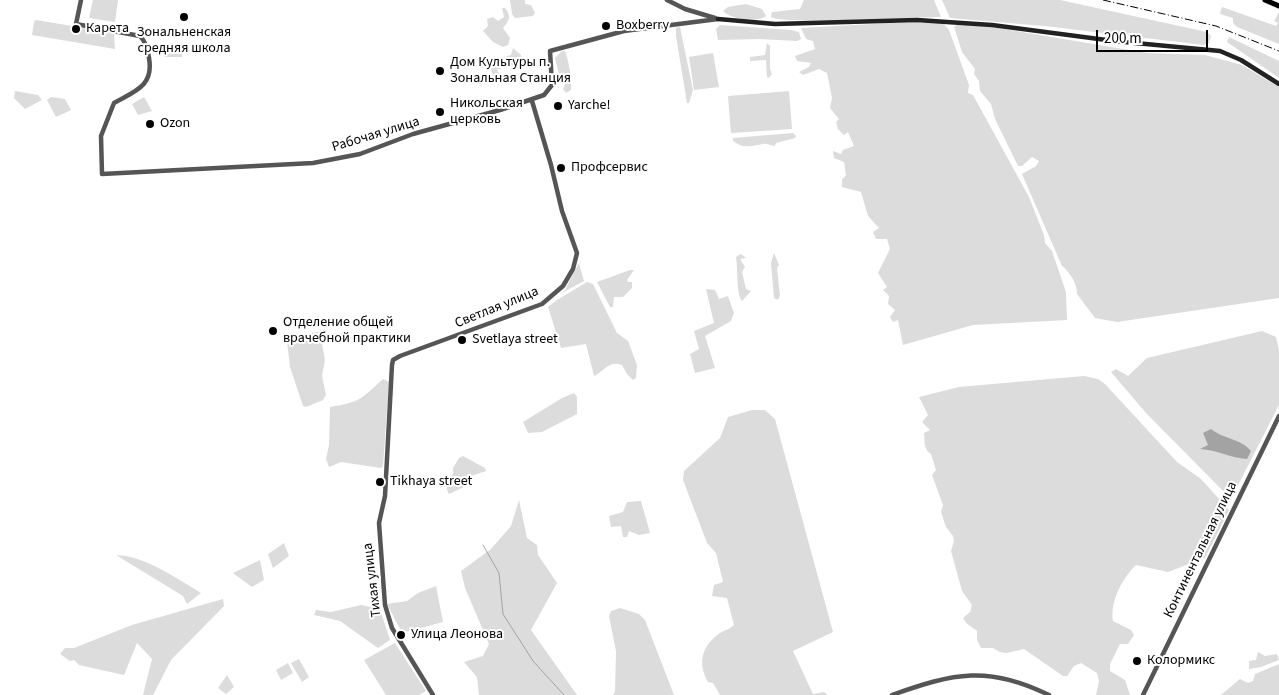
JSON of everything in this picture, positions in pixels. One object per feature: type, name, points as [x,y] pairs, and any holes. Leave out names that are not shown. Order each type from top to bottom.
[{"type":"main road","points":[[1265,0],[1279,6]]},
{"type":"main road","points":[[718,19],[792,25],[942,21],[1220,51],[1235,57],[1279,84]]},
{"type":"street","name":"Рабочая улица","points":[[81,0],[76,24],[140,36],[145,43],[152,69],[149,78],[141,87],[114,102],[101,136],[102,174],[340,160],[413,134],[544,95],[552,85],[550,51],[624,31],[718,19]]},
{"type":"street","points":[[667,0],[685,9],[718,19]]},
{"type":"street","name":"Светлая улица","points":[[393,360],[542,304],[553,296],[570,276],[577,253],[562,211],[532,100]]},
{"type":"street","name":"Тихая улица","points":[[393,360],[379,532],[387,618],[433,695]]},
{"type":"street","name":"Континентальная улица","points":[[1143,695],[1279,416]]},
{"type":"street","points":[[892,695],[947,677],[980,675],[1016,681],[1050,695]]},
{"type":"shaded area","points":[[93,0],[118,0],[115,22],[89,18]]},
{"type":"shaded area","points":[[510,0],[525,0],[525,4],[531,5],[535,13],[533,16],[515,18],[512,14]]},
{"type":"shaded area","points":[[804,0],[934,0],[941,17],[823,21],[771,17],[772,12],[800,9]]},
{"type":"shaded area","points":[[942,0],[1060,0],[1207,32],[1211,36],[1209,43],[1204,45],[1044,26],[950,18]]},
{"type":"shaded area","points":[[746,4],[762,9],[766,16],[750,20],[731,16],[723,11],[728,7]]},
{"type":"shaded area","points":[[1222,7],[1276,26],[1278,23],[1274,21],[1279,12],[1279,44],[1237,27],[1233,23],[1233,18],[1220,14]]},
{"type":"shaded area","points":[[502,8],[505,8],[509,16],[503,28],[510,38],[508,45],[503,47],[493,42],[483,31],[488,26],[487,19],[493,17],[498,21],[504,17]]},
{"type":"shaded area","points":[[36,20],[114,33],[115,49],[32,35]]},
{"type":"shaded area","points":[[891,23],[943,23],[949,30],[969,85],[968,93],[973,95],[1029,197],[1044,235],[1045,243],[1052,251],[1066,292],[1067,320],[973,325],[903,345],[898,320],[893,322],[890,317],[895,310],[888,304],[889,296],[883,290],[887,287],[878,273],[890,249],[887,239],[876,239],[873,232],[879,228],[868,216],[861,192],[842,187],[842,180],[846,175],[844,162],[834,158],[833,151],[841,154],[843,150],[854,146],[848,132],[844,135],[838,129],[836,122],[839,119],[830,108],[832,98],[827,73],[819,69],[803,75],[799,72],[809,67],[811,63],[797,61],[795,56],[815,49],[813,41],[806,39],[801,28]]},
{"type":"shaded area","points":[[958,24],[992,27],[1147,53],[1205,55],[1242,65],[1279,87],[1279,298],[1117,322],[1095,318],[1077,294],[1072,278],[1062,266],[1022,174],[1036,166],[1039,161],[1032,157],[1022,166],[1018,166],[995,119],[991,104],[980,91],[979,81],[974,74],[975,69],[962,52],[954,27]]},
{"type":"shaded area","points":[[720,25],[791,30],[799,32],[801,39],[797,41],[759,39],[718,40],[716,29]]},
{"type":"shaded area","points":[[680,27],[693,90],[689,103],[687,103],[676,36],[676,28]]},
{"type":"shaded area","points":[[1229,37],[1279,61],[1279,78],[1227,42]]},
{"type":"shaded area","points":[[767,43],[770,46],[770,69],[772,74],[769,78],[767,77],[766,60],[750,61],[750,57],[765,55]]},
{"type":"shaded area","points":[[181,44],[182,57],[164,57],[163,45]]},
{"type":"shaded area","points":[[513,48],[521,55],[520,63],[511,68],[505,67],[497,70],[501,77],[495,81],[490,67],[482,68],[481,63],[486,59],[494,60],[511,55]]},
{"type":"shaded area","points":[[562,51],[565,51],[570,70],[571,90],[566,93],[563,89],[565,84],[561,82],[555,58]]},
{"type":"shaded area","points":[[713,53],[719,87],[694,90],[689,57]]},
{"type":"shaded area","points":[[15,91],[38,95],[42,100],[25,109],[14,98]]},
{"type":"shaded area","points":[[789,91],[792,129],[731,133],[728,96]]},
{"type":"shaded area","points":[[51,97],[65,99],[71,110],[56,117],[47,100]]},
{"type":"shaded area","points":[[144,97],[152,111],[138,115],[132,104]]},
{"type":"shaded area","points":[[793,133],[796,136],[795,138],[776,143],[775,146],[764,144],[744,146],[733,141],[733,138]]},
{"type":"shaded area","points":[[774,253],[779,265],[777,268],[780,296],[778,300],[774,298],[771,263]]},
{"type":"shaded area","points":[[741,254],[746,258],[740,259],[745,267],[742,272],[746,289],[751,291],[742,301],[738,287],[736,257]]},
{"type":"shaded area","points":[[579,263],[584,281],[560,294],[565,290]]},
{"type":"shaded area","points":[[634,270],[627,280],[632,282],[632,288],[623,297],[614,297],[613,307],[610,307],[597,282]]},
{"type":"shaded area","points":[[587,282],[593,284],[617,333],[628,341],[637,365],[636,378],[633,380],[622,365],[618,364],[610,365],[594,376],[586,344],[561,348],[548,307]]},
{"type":"shaded area","points":[[706,289],[715,290],[719,299],[728,296],[734,313],[731,321],[705,336],[715,368],[695,373],[690,354],[699,349],[694,331],[714,323]]},
{"type":"shaded area","points":[[323,331],[324,336],[321,338],[325,360],[322,376],[326,395],[323,400],[306,407],[303,406],[290,367],[287,341],[300,335]]},
{"type":"shaded area","points":[[1262,331],[1276,337],[1279,350],[1279,405],[1231,499],[1146,413],[1111,372],[1116,369],[1128,376],[1147,358]]},
{"type":"shaded area","points":[[1084,376],[1098,379],[1105,384],[1177,462],[1201,479],[1229,510],[1205,558],[1168,572],[1136,565],[1118,591],[1113,606],[1113,621],[1131,630],[1134,635],[1128,644],[1120,644],[1110,664],[1110,671],[1125,680],[1130,695],[1096,695],[1099,681],[1097,673],[1081,663],[1074,666],[1067,676],[1063,676],[1024,649],[1006,653],[993,648],[981,648],[977,640],[977,631],[966,623],[963,618],[970,612],[972,605],[962,591],[951,551],[954,541],[953,536],[946,527],[941,512],[943,505],[932,475],[936,470],[931,454],[925,445],[924,433],[930,430],[922,422],[928,415],[919,397],[959,387]]},
{"type":"shaded area","points":[[383,379],[389,382],[383,466],[381,468],[341,462],[329,467],[326,459],[329,445],[330,407],[360,399]]},
{"type":"shaded area","points":[[574,393],[577,397],[577,414],[542,432],[528,433],[523,422],[562,398]]},
{"type":"shaded area","points":[[752,410],[765,410],[775,419],[833,632],[793,651],[813,694],[824,692],[828,695],[720,695],[713,683],[708,682],[703,668],[703,655],[709,643],[720,633],[734,625],[727,598],[712,596],[714,585],[723,582],[716,553],[707,543],[683,480],[684,471],[720,438],[728,417]]},
{"type":"shaded area","points":[[1211,429],[1247,447],[1251,451],[1247,459],[1200,449],[1208,445],[1203,433]]},
{"type":"shaded area","points":[[463,456],[485,468],[486,471],[465,478],[464,487],[449,494],[447,483],[453,474],[453,468],[459,458]]},
{"type":"shaded area","points":[[519,500],[527,538],[537,545],[538,555],[557,583],[531,630],[577,695],[479,695],[477,677],[464,662],[483,656],[489,644],[465,588],[461,571],[491,549],[511,526]]},
{"type":"shaded area","points":[[641,501],[650,533],[639,535],[629,531],[627,537],[623,537],[621,526],[611,527],[609,516],[623,512],[627,502]]},
{"type":"shaded area","points":[[284,543],[289,556],[273,568],[268,554]]},
{"type":"shaded area","points":[[116,555],[138,559],[171,575],[201,593],[187,604],[183,596]]},
{"type":"shaded area","points":[[260,560],[264,580],[252,587],[233,573]]},
{"type":"shaded area","points":[[436,586],[443,622],[402,633],[387,604],[407,601],[418,593]]},
{"type":"shaded area","points":[[223,599],[224,606],[171,660],[153,695],[143,695],[152,659],[137,643],[124,675],[79,665],[74,660],[70,661],[60,654],[65,648],[74,648],[132,625]]},
{"type":"shaded area","points":[[361,605],[380,609],[390,640],[378,648],[340,621],[314,615],[316,610],[331,612]]},
{"type":"shaded area","points":[[620,608],[639,614],[645,620],[674,695],[613,695],[615,692],[616,651],[609,616],[611,611]]},
{"type":"shaded area","points":[[395,643],[426,691],[419,695],[386,695],[364,660]]},
{"type":"shaded area","points":[[1258,652],[1265,656],[1277,654],[1279,660],[1261,667],[1249,669],[1249,661],[1256,660]]},
{"type":"shaded area","points":[[299,659],[309,677],[302,682],[291,663]]},
{"type":"shaded area","points":[[288,663],[293,673],[281,680],[276,670]]},
{"type":"shaded area","points":[[1279,664],[1279,695],[1221,695],[1240,679],[1248,683],[1253,681],[1255,674]]},
{"type":"shaded area","points":[[227,675],[234,687],[226,694],[218,688]]},
{"type":"waterway","points":[[483,545],[499,573],[503,614],[533,661],[564,695]]},
{"type":"railway","points":[[1103,0],[1216,26],[1279,51]]},
{"type":"place","name":"Зональненская средняя школа","points":[[184,17]]},
{"type":"place","name":"Boxberry","points":[[606,26]]},
{"type":"place","name":"Карета","points":[[76,29]]},
{"type":"place","name":"Дом Культуры п. Зональная Станция","points":[[440,71]]},
{"type":"place","name":"Yarche!","points":[[558,106]]},
{"type":"place","name":"Никольская церковь","points":[[440,112]]},
{"type":"place","name":"Ozon","points":[[150,124]]},
{"type":"place","name":"Профсервис","points":[[561,168]]},
{"type":"place","name":"Отделение общей врачебной практики","points":[[273,331]]},
{"type":"place","name":"Svetlaya street","points":[[462,340]]},
{"type":"place","name":"Tikhaya street","points":[[380,482]]},
{"type":"place","name":"Улица Леонова","points":[[401,635]]},
{"type":"place","name":"Колормикс","points":[[1137,661]]}]
